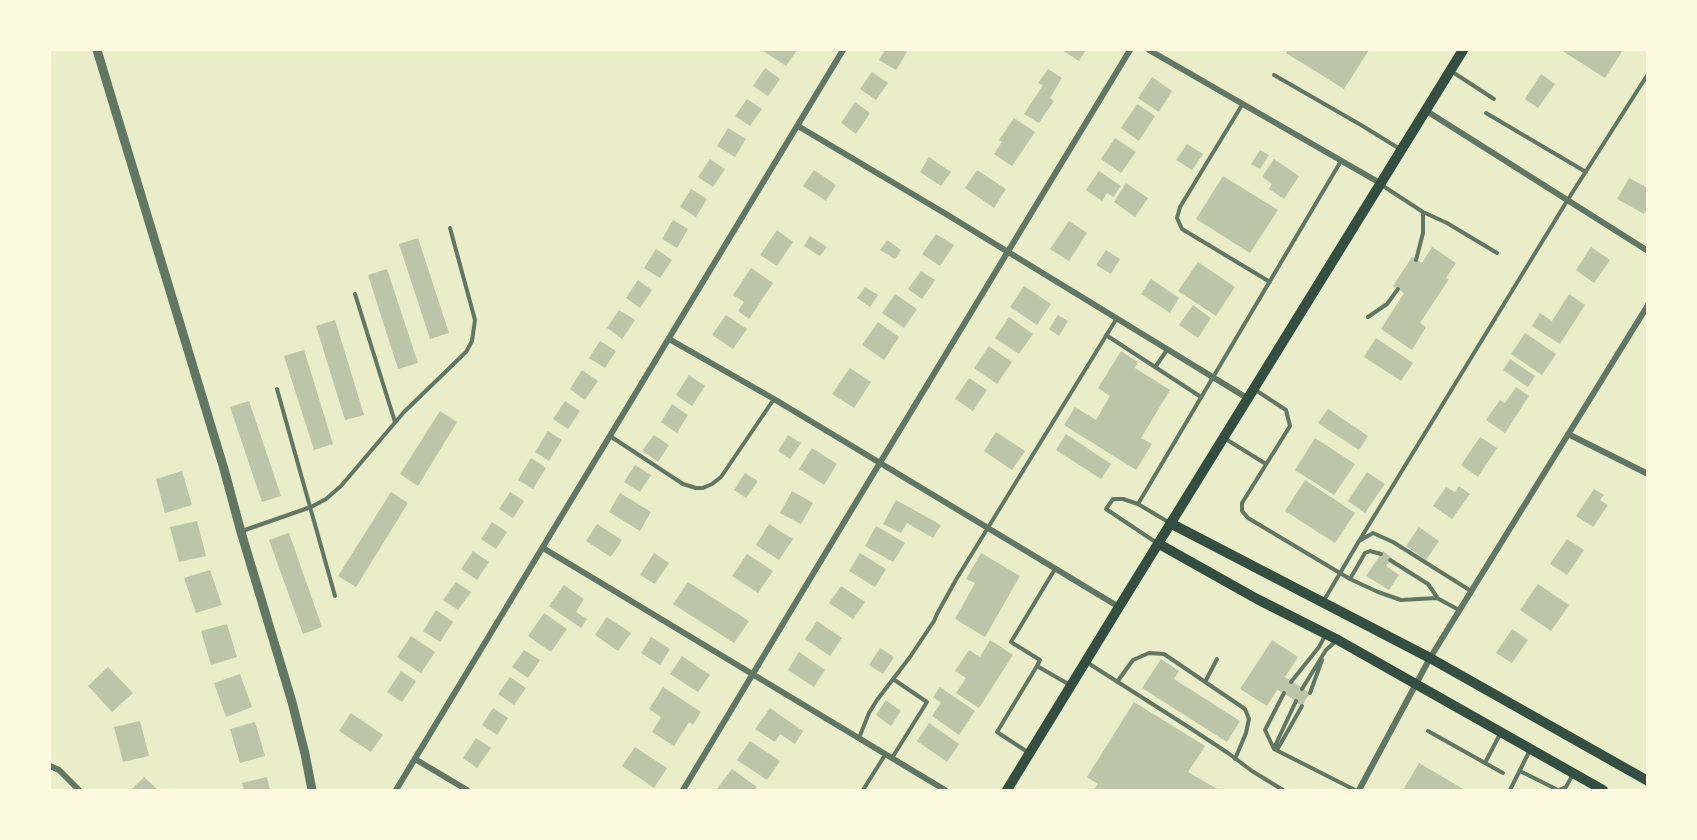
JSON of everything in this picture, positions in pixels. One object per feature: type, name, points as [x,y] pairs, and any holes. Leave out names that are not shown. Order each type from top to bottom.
[{"type":"main road","points":[[1007,790],[1463,50]]},
{"type":"main road","points":[[1170,524],[1430,658],[1647,781]]},
{"type":"main road","points":[[1159,544],[1338,640],[1603,790]]},
{"type":"street","points":[[97,50],[292,702],[312,790]]},
{"type":"street","points":[[396,790],[843,50]]},
{"type":"street","points":[[683,790],[1130,50]]},
{"type":"street","points":[[1149,50],[1380,183]]},
{"type":"street","points":[[1425,110],[1647,251]]},
{"type":"street","points":[[798,126],[1213,377],[1251,393]]},
{"type":"street","points":[[1357,790],[1430,658],[1647,305]]},
{"type":"street","points":[[669,339],[774,399],[1119,606]]},
{"type":"street","points":[[1568,434],[1647,474]]},
{"type":"street","points":[[543,548],[945,790]]},
{"type":"street","points":[[415,759],[467,790]]},
{"type":"street","points":[[50,766],[59,770],[79,790]]},
{"type":"lane","points":[[1450,71],[1494,99]]},
{"type":"lane","points":[[1322,603],[1414,449],[1647,74]]},
{"type":"lane","points":[[1274,75],[1401,150]]},
{"type":"lane","points":[[1242,105],[1180,207],[1177,218],[1182,229],[1270,282]]},
{"type":"lane","points":[[1486,113],[1586,172]]},
{"type":"lane","points":[[1138,504],[1341,161]]},
{"type":"lane","points":[[1380,183],[1423,212],[1448,223],[1497,253]]},
{"type":"lane","points":[[1416,260],[1423,233],[1423,212]]},
{"type":"lane","points":[[241,532],[326,500],[341,486],[395,423],[466,352],[472,341],[475,320],[450,228]]},
{"type":"lane","points":[[1368,317],[1387,304],[1398,289]]},
{"type":"lane","points":[[355,294],[395,423]]},
{"type":"lane","points":[[858,739],[869,713],[934,621],[957,578],[1117,318]]},
{"type":"lane","points":[[1106,335],[1202,397]]},
{"type":"lane","points":[[1156,366],[1167,349]]},
{"type":"lane","points":[[277,389],[335,596]]},
{"type":"lane","points":[[1251,393],[1286,410],[1290,426],[1242,503],[1242,511],[1248,518],[1350,579],[1378,592],[1401,600],[1437,598]]},
{"type":"lane","points":[[610,436],[684,484],[703,488],[721,477],[774,399]]},
{"type":"lane","points":[[1223,438],[1266,464]]},
{"type":"lane","points":[[1159,544],[1106,509],[1113,500],[1124,499],[1138,504],[1170,524]]},
{"type":"lane","points":[[1359,541],[1372,533],[1393,542],[1471,591]]},
{"type":"lane","points":[[1350,579],[1365,553],[1370,551],[1381,554]]},
{"type":"lane","points":[[1390,560],[1428,584],[1437,598],[1459,610]]},
{"type":"lane","points":[[1030,753],[997,732],[1040,660],[1011,642],[1056,569]]},
{"type":"lane","points":[[1291,682],[1319,647],[1326,634]]},
{"type":"lane","points":[[1302,689],[1326,650],[1338,640]]},
{"type":"lane","points":[[1310,693],[1326,650]]},
{"type":"lane","points":[[1117,682],[1133,660],[1149,653],[1164,654],[1245,709],[1249,719],[1235,759]]},
{"type":"lane","points":[[1205,682],[1217,659]]},
{"type":"lane","points":[[1085,662],[1200,734],[1283,790]]},
{"type":"lane","points":[[1037,666],[1071,686]]},
{"type":"lane","points":[[863,790],[927,702],[893,679]]},
{"type":"lane","points":[[1284,693],[1265,730],[1275,750],[1357,790]]},
{"type":"lane","points":[[1275,750],[1296,702]]},
{"type":"lane","points":[[1275,750],[1302,706]]},
{"type":"lane","points":[[1428,731],[1503,773]]},
{"type":"lane","points":[[1485,763],[1501,733]]},
{"type":"lane","points":[[1510,790],[1530,750]]},
{"type":"lane","points":[[1520,771],[1559,790],[1566,786],[1573,774]]},
{"type":"building","points":[[762,50],[797,50],[786,66]]},
{"type":"building","points":[[885,50],[907,52],[896,70],[879,60]]},
{"type":"building","points":[[1062,50],[1086,50],[1079,61]]},
{"type":"building","points":[[1288,50],[1369,50],[1344,89],[1286,53]]},
{"type":"building","points":[[1561,50],[1623,50],[1605,78]]},
{"type":"building","points":[[765,68],[780,79],[768,96],[753,86]]},
{"type":"building","points":[[1048,69],[1062,78],[1050,98],[1054,101],[1039,123],[1024,114],[1043,85],[1038,83]]},
{"type":"building","points":[[872,72],[888,83],[876,100],[860,89]]},
{"type":"building","points":[[1541,74],[1555,84],[1538,108],[1525,99]]},
{"type":"building","points":[[1152,77],[1172,91],[1159,112],[1138,98]]},
{"type":"building","points":[[747,99],[762,109],[750,126],[735,116]]},
{"type":"building","points":[[855,102],[870,113],[856,134],[841,123]]},
{"type":"building","points":[[1137,104],[1155,116],[1139,141],[1121,128]]},
{"type":"building","points":[[1014,118],[1035,132],[1012,166],[994,154],[1002,142],[999,140]]},
{"type":"building","points":[[728,128],[746,139],[735,157],[717,146]]},
{"type":"building","points":[[1115,138],[1136,152],[1121,173],[1101,159]]},
{"type":"building","points":[[1187,144],[1203,154],[1192,170],[1176,160]]},
{"type":"building","points":[[1260,150],[1269,155],[1260,169],[1251,164]]},
{"type":"building","points":[[929,157],[951,172],[941,186],[920,172]]},
{"type":"building","points":[[710,159],[725,169],[713,187],[698,177]]},
{"type":"building","points":[[1274,159],[1299,176],[1284,199],[1269,189],[1272,184],[1262,177]]},
{"type":"building","points":[[814,170],[836,185],[826,201],[803,186]]},
{"type":"building","points":[[977,170],[1006,189],[994,208],[965,188]]},
{"type":"building","points":[[1099,171],[1121,186],[1113,197],[1107,193],[1102,201],[1086,190]]},
{"type":"building","points":[[1223,176],[1278,210],[1250,253],[1196,219]]},
{"type":"building","points":[[1629,178],[1648,188],[1648,208],[1644,214],[1617,199]]},
{"type":"building","points":[[1126,183],[1148,198],[1135,217],[1114,202]]},
{"type":"building","points":[[691,189],[707,199],[696,217],[680,207]]},
{"type":"building","points":[[673,220],[688,229],[677,248],[662,239]]},
{"type":"building","points":[[1069,221],[1087,233],[1069,261],[1050,249]]},
{"type":"building","points":[[777,230],[793,242],[777,266],[760,255]]},
{"type":"building","points":[[936,234],[954,245],[940,266],[922,254]]},
{"type":"building","points":[[810,236],[827,247],[820,256],[804,246]]},
{"type":"building","points":[[418,238],[449,333],[430,339],[399,244]]},
{"type":"building","points":[[887,240],[901,250],[895,259],[880,250]]},
{"type":"building","points":[[1432,247],[1456,263],[1446,278],[1449,279],[1420,323],[1426,327],[1412,350],[1381,329],[1404,293],[1393,286],[1412,257],[1422,263]]},
{"type":"building","points":[[1591,247],[1610,260],[1594,283],[1576,270]]},
{"type":"building","points":[[656,249],[672,260],[660,278],[644,268]]},
{"type":"building","points":[[1106,250],[1120,259],[1111,274],[1096,265]]},
{"type":"building","points":[[1198,262],[1235,287],[1216,316],[1178,291]]},
{"type":"building","points":[[751,268],[773,283],[749,319],[738,311],[744,302],[733,295]]},
{"type":"building","points":[[387,269],[418,363],[398,369],[368,275]]},
{"type":"building","points":[[921,271],[935,280],[922,299],[908,289]]},
{"type":"building","points":[[1151,279],[1179,298],[1170,313],[1141,294]]},
{"type":"building","points":[[638,280],[652,290],[640,308],[626,298]]},
{"type":"building","points":[[1024,286],[1051,304],[1037,325],[1010,307]]},
{"type":"building","points":[[865,287],[878,295],[870,307],[857,298]]},
{"type":"building","points":[[895,294],[917,309],[904,328],[882,313]]},
{"type":"building","points":[[1569,294],[1585,305],[1560,344],[1532,326],[1540,313],[1552,321]]},
{"type":"building","points":[[1193,305],[1211,318],[1198,338],[1179,325]]},
{"type":"building","points":[[619,310],[635,320],[622,339],[607,328]]},
{"type":"building","points":[[726,315],[747,329],[733,349],[712,335]]},
{"type":"building","points":[[1058,315],[1068,321],[1059,336],[1049,329]]},
{"type":"building","points":[[1009,317],[1033,334],[1019,354],[995,338]]},
{"type":"building","points":[[335,320],[364,415],[345,420],[316,326]]},
{"type":"building","points":[[878,322],[899,337],[884,360],[862,345]]},
{"type":"building","points":[[1525,333],[1556,354],[1542,375],[1511,354]]},
{"type":"building","points":[[1376,338],[1413,363],[1401,381],[1364,357]]},
{"type":"building","points":[[600,341],[616,351],[605,368],[589,358]]},
{"type":"building","points":[[989,346],[1012,362],[997,384],[974,368]]},
{"type":"building","points":[[304,350],[333,444],[314,450],[284,356]]},
{"type":"building","points":[[1121,351],[1138,362],[1135,368],[1170,390],[1141,438],[1152,444],[1136,470],[1064,425],[1075,407],[1096,420],[1110,396],[1098,388]]},
{"type":"building","points":[[1510,359],[1535,376],[1528,387],[1503,370]]},
{"type":"building","points":[[850,368],[871,382],[854,408],[832,394]]},
{"type":"building","points":[[582,370],[598,381],[585,400],[570,389]]},
{"type":"building","points":[[689,375],[705,386],[692,406],[676,395]]},
{"type":"building","points":[[969,378],[987,390],[973,411],[955,399]]},
{"type":"building","points":[[1516,387],[1529,396],[1505,433],[1486,420],[1500,400],[1505,403]]},
{"type":"building","points":[[249,401],[281,496],[262,502],[230,407]]},
{"type":"building","points":[[565,401],[580,411],[568,429],[553,419]]},
{"type":"building","points":[[672,404],[688,415],[677,433],[661,422]]},
{"type":"building","points":[[1328,409],[1368,436],[1359,450],[1318,423]]},
{"type":"building","points":[[440,411],[457,422],[418,486],[400,474]]},
{"type":"building","points":[[548,431],[562,440],[549,461],[535,452]]},
{"type":"building","points":[[996,432],[1025,451],[1012,470],[984,451]]},
{"type":"building","points":[[1066,434],[1111,464],[1101,479],[1056,450]]},
{"type":"building","points":[[654,435],[669,445],[658,462],[642,451]]},
{"type":"building","points":[[788,435],[801,443],[790,459],[778,451]]},
{"type":"building","points":[[1480,437],[1497,448],[1478,477],[1461,465]]},
{"type":"building","points":[[1315,438],[1355,464],[1334,495],[1295,470]]},
{"type":"building","points":[[812,448],[837,464],[824,485],[799,469]]},
{"type":"building","points":[[531,458],[546,468],[533,489],[518,480]]},
{"type":"building","points":[[635,465],[651,475],[640,492],[624,482]]},
{"type":"building","points":[[182,471],[192,505],[165,513],[156,479]]},
{"type":"building","points":[[1367,472],[1385,484],[1365,513],[1348,501]]},
{"type":"building","points":[[745,473],[758,481],[746,498],[734,490]]},
{"type":"building","points":[[1305,480],[1355,513],[1335,543],[1285,511]]},
{"type":"building","points":[[1459,486],[1470,494],[1452,519],[1433,506],[1446,487],[1455,492]]},
{"type":"building","points":[[1594,489],[1604,495],[1600,500],[1608,505],[1593,527],[1576,516]]},
{"type":"building","points":[[792,491],[813,503],[801,524],[780,513]]},
{"type":"building","points":[[391,492],[408,503],[356,587],[338,576]]},
{"type":"building","points":[[510,492],[524,501],[513,518],[499,509]]},
{"type":"building","points":[[620,493],[651,512],[640,531],[609,512]]},
{"type":"building","points":[[896,500],[941,525],[933,538],[907,523],[901,533],[883,524]]},
{"type":"building","points":[[197,521],[206,556],[179,562],[170,527]]},
{"type":"building","points":[[492,522],[507,532],[496,549],[481,539]]},
{"type":"building","points":[[597,524],[622,540],[611,557],[586,541]]},
{"type":"building","points":[[769,524],[793,539],[779,560],[756,545]]},
{"type":"building","points":[[876,526],[905,543],[893,562],[865,546]]},
{"type":"building","points":[[1419,527],[1439,541],[1426,560],[1406,546]]},
{"type":"building","points":[[289,533],[322,627],[303,634],[269,540]]},
{"type":"building","points":[[1567,539],[1584,550],[1567,575],[1550,564]]},
{"type":"building","points":[[473,551],[489,562],[477,580],[461,569]]},
{"type":"building","points":[[1383,551],[1392,558],[1386,566],[1399,575],[1389,590],[1366,576]]},
{"type":"building","points":[[654,553],[669,563],[655,584],[640,575]]},
{"type":"building","points":[[860,553],[886,569],[875,587],[849,571]]},
{"type":"building","points":[[981,553],[1020,576],[985,637],[955,619],[975,583],[966,579]]},
{"type":"building","points":[[747,554],[773,571],[758,593],[732,576]]},
{"type":"building","points":[[210,570],[222,605],[196,613],[184,578]]},
{"type":"building","points":[[456,582],[471,592],[458,610],[443,600]]},
{"type":"building","points":[[688,582],[749,621],[734,643],[673,604]]},
{"type":"building","points":[[1538,584],[1569,605],[1551,631],[1520,610]]},
{"type":"building","points":[[564,585],[584,599],[576,612],[587,619],[581,628],[549,606]]},
{"type":"building","points":[[841,586],[865,602],[853,619],[829,603]]},
{"type":"building","points":[[436,610],[453,622],[440,642],[423,631]]},
{"type":"building","points":[[544,613],[567,629],[551,652],[528,636]]},
{"type":"building","points":[[607,617],[631,633],[618,651],[595,635]]},
{"type":"building","points":[[817,621],[842,638],[830,656],[805,639]]},
{"type":"building","points":[[227,624],[237,657],[211,665],[201,631]]},
{"type":"building","points":[[1512,629],[1528,640],[1512,663],[1496,653]]},
{"type":"building","points":[[411,636],[435,652],[421,673],[397,657]]},
{"type":"building","points":[[651,637],[670,649],[660,665],[641,653]]},
{"type":"building","points":[[990,640],[1013,655],[979,708],[956,693],[966,678],[955,671],[969,650],[980,657]]},
{"type":"building","points":[[1272,640],[1298,657],[1285,677],[1310,693],[1302,706],[1277,690],[1267,706],[1240,689]]},
{"type":"building","points":[[880,648],[894,657],[883,674],[869,665]]},
{"type":"building","points":[[524,650],[540,660],[528,678],[512,667]]},
{"type":"building","points":[[799,652],[825,670],[814,687],[788,670]]},
{"type":"building","points":[[682,656],[710,675],[698,692],[670,674]]},
{"type":"building","points":[[1161,659],[1179,671],[1174,679],[1240,721],[1227,742],[1142,688]]},
{"type":"building","points":[[108,667],[133,693],[112,712],[88,686]]},
{"type":"building","points":[[401,671],[416,681],[402,702],[387,692]]},
{"type":"building","points":[[240,674],[252,707],[226,717],[214,683]]},
{"type":"building","points":[[510,677],[526,688],[514,705],[498,694]]},
{"type":"building","points":[[663,687],[701,712],[693,725],[689,722],[674,746],[652,732],[661,717],[649,709]]},
{"type":"building","points":[[940,687],[975,711],[959,735],[932,716],[941,703],[933,697]]},
{"type":"building","points":[[886,700],[901,711],[891,726],[876,715]]},
{"type":"building","points":[[1134,702],[1205,746],[1188,772],[1219,790],[1094,790],[1098,784],[1087,777]]},
{"type":"building","points":[[493,708],[508,718],[497,735],[482,725]]},
{"type":"building","points":[[770,708],[803,731],[795,744],[780,734],[775,742],[755,729]]},
{"type":"building","points":[[351,713],[383,735],[371,752],[339,731]]},
{"type":"building","points":[[140,721],[149,756],[123,762],[114,727]]},
{"type":"building","points":[[255,722],[265,756],[240,763],[230,729]]},
{"type":"building","points":[[929,723],[959,744],[947,762],[917,741]]},
{"type":"building","points":[[476,738],[491,748],[477,768],[463,758]]},
{"type":"building","points":[[750,741],[780,761],[767,780],[737,760]]},
{"type":"building","points":[[635,747],[667,768],[654,788],[622,766]]},
{"type":"building","points":[[1419,763],[1465,790],[1403,790]]},
{"type":"building","points":[[732,769],[757,787],[754,790],[717,789]]},
{"type":"building","points":[[144,777],[158,790],[131,790]]},
{"type":"building","points":[[267,777],[270,790],[244,790],[242,783]]}]
